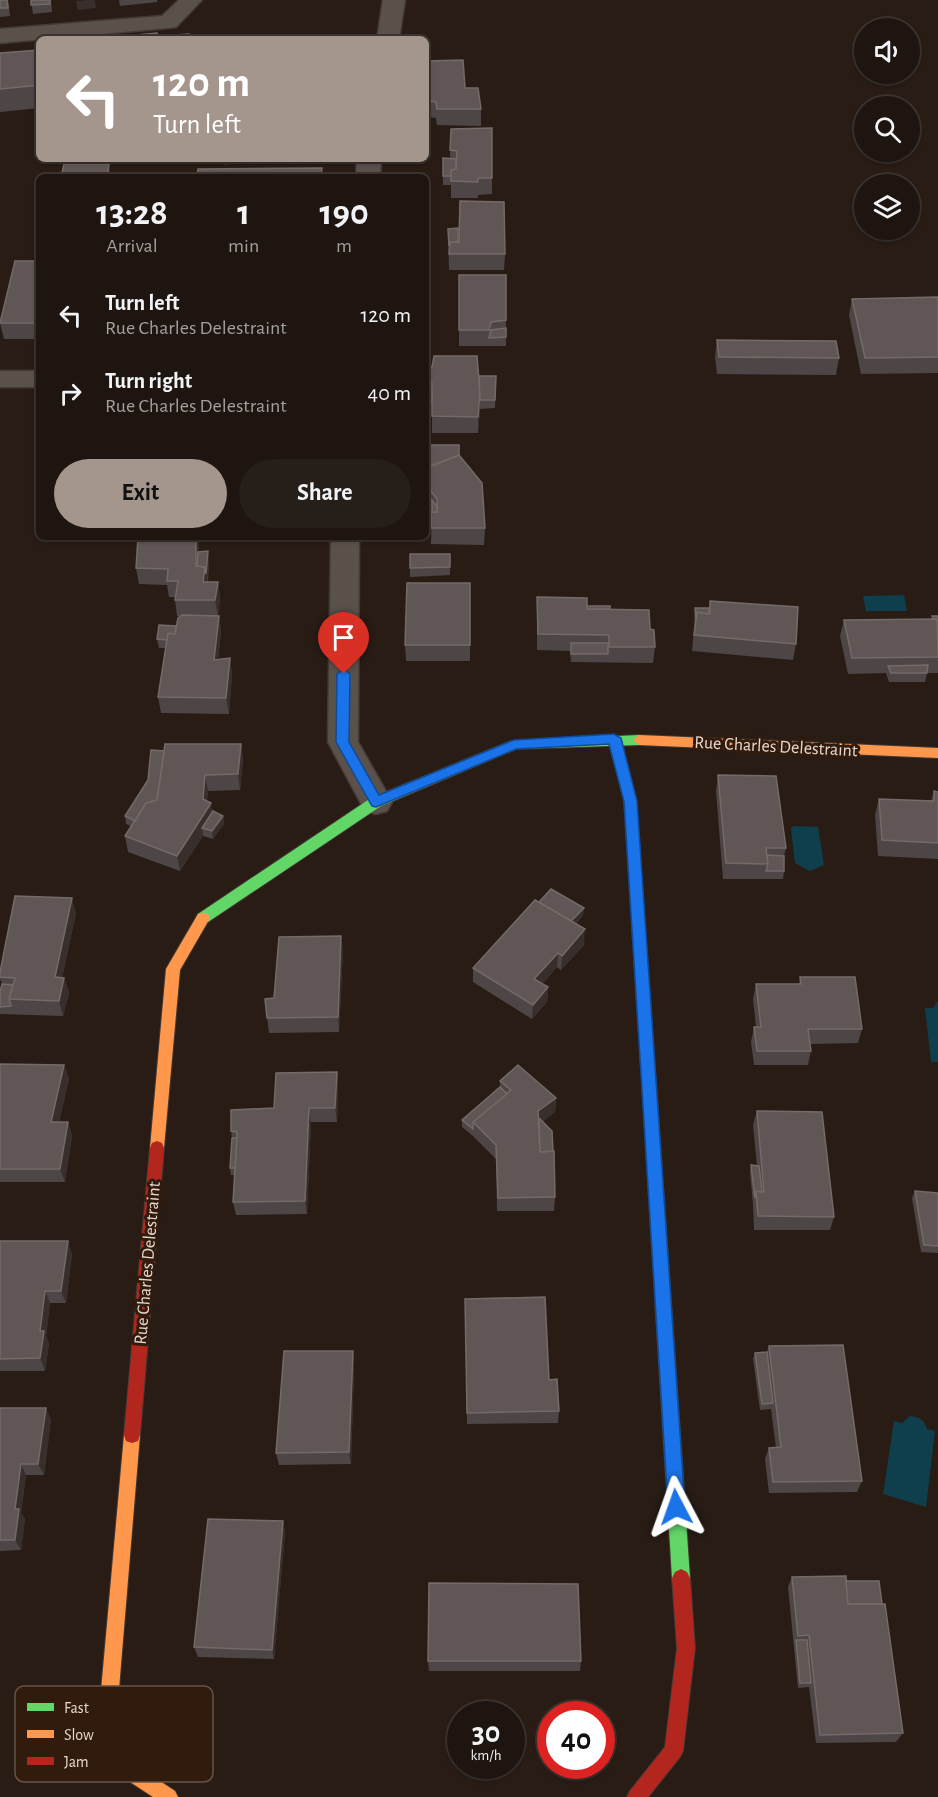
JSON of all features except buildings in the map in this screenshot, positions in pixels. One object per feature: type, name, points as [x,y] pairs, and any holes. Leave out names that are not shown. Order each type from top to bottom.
[{"type":"street","points":[[0,36],[168,22],[191,0]]},
{"type":"street","points":[[388,36],[394,0]]},
{"type":"street","points":[[0,379],[36,379]]},
{"type":"street","points":[[345,540],[343,742],[376,802]]},
{"type":"street","points":[[614,738],[630,801],[686,1648],[674,1751],[636,1797]]},
{"type":"street","name":"Rue Charles Delestraint","points":[[110,1686],[173,969],[204,916],[376,802],[514,744],[614,738],[938,753]]},
{"type":"street","name":"Rue Charles Delestraint","points":[[146,1782],[169,1797]]},
{"type":"water","points":[[904,595],[907,611],[866,611],[863,596]]},
{"type":"water","points":[[794,826],[818,827],[824,865],[810,871],[795,863],[791,828]]},
{"type":"water","points":[[938,1001],[938,1062],[931,1062],[925,1008],[933,1008]]},
{"type":"water","points":[[910,1416],[921,1419],[927,1429],[935,1431],[926,1507],[883,1494],[894,1421],[902,1423]]},
{"type":"traffic: fast","points":[[203,918],[376,802],[515,744],[639,740]]},
{"type":"traffic: fast","points":[[649,1083],[681,1578]]},
{"type":"traffic: slow","points":[[614,739],[630,800],[649,1083]]},
{"type":"traffic: slow","points":[[639,740],[938,753]]},
{"type":"traffic: slow","points":[[157,1148],[173,969],[203,918]]},
{"type":"traffic: slow","points":[[110,1686],[132,1435]]},
{"type":"traffic: slow","points":[[146,1782],[169,1797]]},
{"type":"traffic: jam","points":[[132,1435],[157,1148]]},
{"type":"traffic: jam","points":[[636,1797],[674,1751],[686,1648],[681,1578]]},
{"type":"route","points":[[344,674],[343,742],[376,802],[514,744],[614,738],[630,801],[676,1507]]}]
